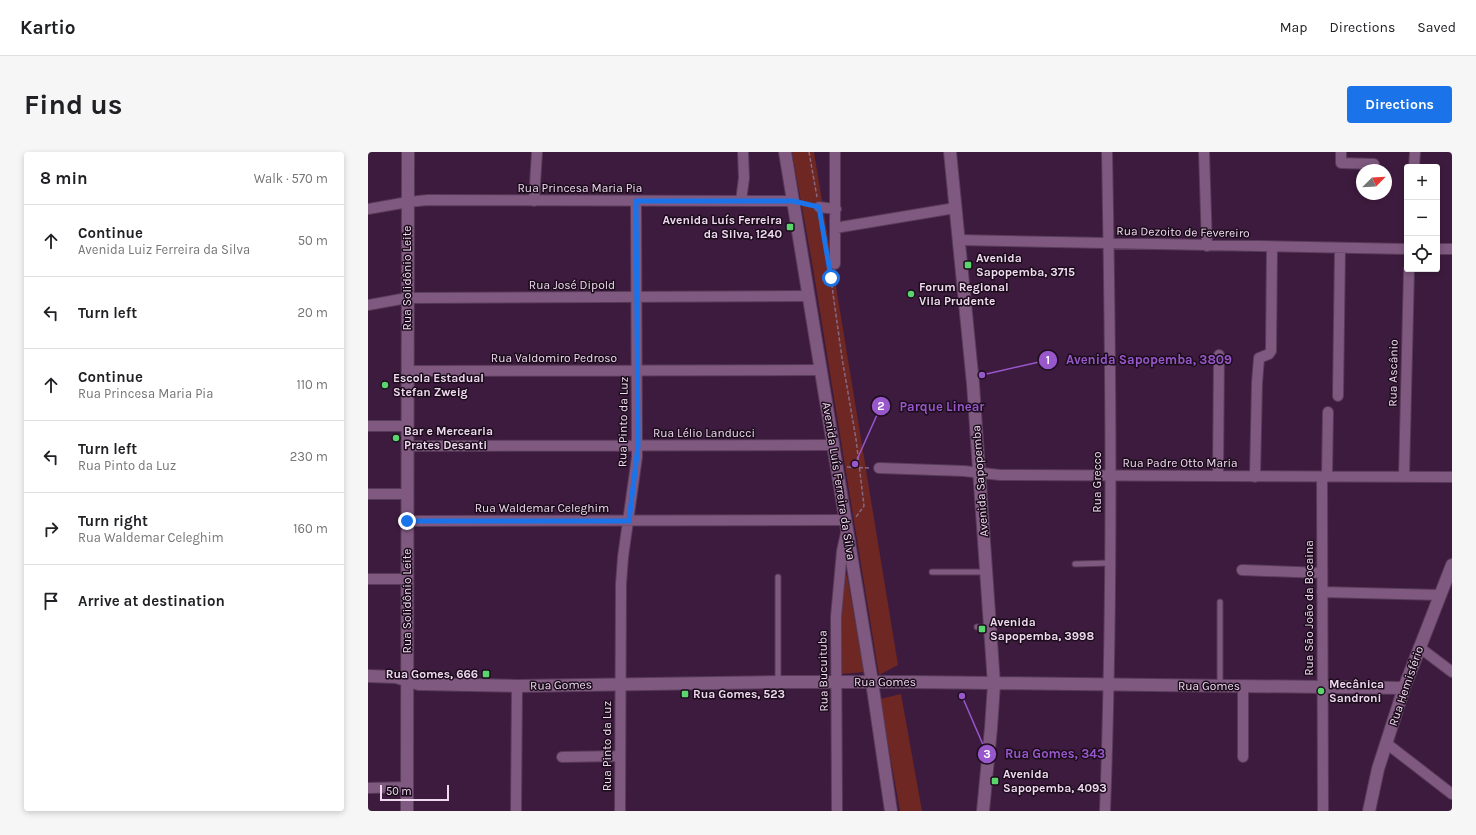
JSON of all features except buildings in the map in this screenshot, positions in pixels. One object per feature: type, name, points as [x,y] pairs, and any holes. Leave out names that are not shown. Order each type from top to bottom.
[{"type":"street","name":"Rua Solidônio Leite","points":[[407,811],[408,152]]},
{"type":"street","points":[[534,201],[537,152]]},
{"type":"street","points":[[742,201],[744,178],[743,152]]},
{"type":"street","name":"Avenida Luís Ferreira da Silva","points":[[785,152],[836,466],[849,523],[891,811]]},
{"type":"street","points":[[833,267],[836,209],[835,152]]},
{"type":"street","name":"Avenida Sapopemba","points":[[950,152],[973,384],[994,684],[992,728],[983,811]]},
{"type":"street","name":"Rua Grecco","points":[[1105,811],[1109,685],[1110,563],[1110,358],[1107,152]]},
{"type":"street","points":[[1204,152],[1207,246]]},
{"type":"street","points":[[1341,152],[1341,163],[1374,164]]},
{"type":"street","points":[[1414,164],[1415,152]]},
{"type":"street","name":"Rua Princesa Maria Pia","points":[[368,209],[428,200],[793,201]]},
{"type":"street","name":"Rua Pinto da Luz","points":[[620,811],[621,584],[623,557],[638,446],[636,201]]},
{"type":"street","points":[[819,207],[836,209]]},
{"type":"street","points":[[835,228],[955,208]]},
{"type":"street","name":"Rua Dezoito de Fevereiro","points":[[959,240],[1404,249]]},
{"type":"street","points":[[1255,477],[1259,358],[1269,354],[1271,351],[1272,247]]},
{"type":"street","points":[[1338,396],[1340,248]]},
{"type":"street","points":[[1440,249],[1452,249]]},
{"type":"street","name":"Rua Ascânio","points":[[1404,477],[1409,272]]},
{"type":"street","name":"Rua José Dipold","points":[[368,305],[407,298],[808,296]]},
{"type":"street","points":[[1218,476],[1219,355]]},
{"type":"street","name":"Rua Valdomiro Pedroso","points":[[407,371],[821,370]]},
{"type":"street","name":"Rua São João da Bocaina","points":[[1323,811],[1322,573],[1324,477],[1328,412]]},
{"type":"street","points":[[368,426],[407,426]]},
{"type":"street","name":"Rua Lélio Landucci","points":[[407,446],[833,445]]},
{"type":"street","name":"Rua Padre Otto Maria","points":[[879,468],[1000,474],[1110,476],[1452,477]]},
{"type":"street","points":[[368,494],[407,494]]},
{"type":"street","name":"Rua Waldemar Celeghim","points":[[407,521],[849,523]]},
{"type":"street","name":"Rua Bucuituba","points":[[837,811],[836,617],[842,551],[849,523]]},
{"type":"street","points":[[1242,570],[1322,573]]},
{"type":"street","name":"Rua Hemisfério","points":[[1369,811],[1378,769],[1404,688],[1440,594],[1451,573]]},
{"type":"street","points":[[368,579],[407,579]]},
{"type":"street","points":[[1322,592],[1440,594]]},
{"type":"street","points":[[1419,647],[1452,672]]},
{"type":"street","name":"Rua Gomes","points":[[368,676],[396,677],[421,684],[517,686],[872,682],[1404,688]]},
{"type":"street","points":[[516,811],[517,686]]},
{"type":"street","points":[[1243,686],[1243,758]]},
{"type":"street","points":[[1386,743],[1452,794]]},
{"type":"street","points":[[562,757],[620,756]]},
{"type":"street","points":[[368,788],[407,787]]},
{"type":"lane","points":[[1075,564],[1110,563]]},
{"type":"lane","points":[[932,572],[986,572]]},
{"type":"lane","points":[[778,577],[778,682]]},
{"type":"lane","points":[[1220,602],[1220,686]]},
{"type":"lane","points":[[977,627],[990,628]]},
{"type":"path","points":[[809,152],[826,247]]},
{"type":"path","points":[[833,267],[864,506],[849,523]]},
{"type":"path","points":[[836,466],[879,468]]},
{"type":"shaded area","points":[[792,152],[814,152],[898,665],[879,675],[812,262]]},
{"type":"shaded area","points":[[842,573],[846,574],[847,576],[864,672],[840,674],[840,575]]},
{"type":"shaded area","points":[[901,694],[922,811],[900,811],[880,699]]},
{"type":"place","name":"Avenida Luís Ferreira da Silva, 1240","points":[[790,227]]},
{"type":"place","name":"Avenida Sapopemba, 3715","points":[[968,265]]},
{"type":"place","name":"Forum Regional Vila Prudente","points":[[911,294]]},
{"type":"place","name":"Avenida Sapopemba, 3809","points":[[982,375]]},
{"type":"place","name":"Escola Estadual Stefan Zweig","points":[[385,385]]},
{"type":"place","name":"Bar e Mercearia Prates Desanti","points":[[396,438]]},
{"type":"place","name":"Parque Linear","points":[[855,464]]},
{"type":"place","name":"Avenida Sapopemba, 3998","points":[[982,629]]},
{"type":"place","name":"Rua Gomes, 666","points":[[486,674]]},
{"type":"place","name":"Mecânica Sandroni","points":[[1321,691]]},
{"type":"place","name":"Rua Gomes, 523","points":[[685,694]]},
{"type":"place","name":"Rua Gomes, 343","points":[[962,696]]},
{"type":"place","name":"Avenida Sapopemba, 4093","points":[[995,781]]},
{"type":"route","points":[[407,521],[629,521],[638,446],[636,201],[793,201],[819,207],[831,278]]}]
